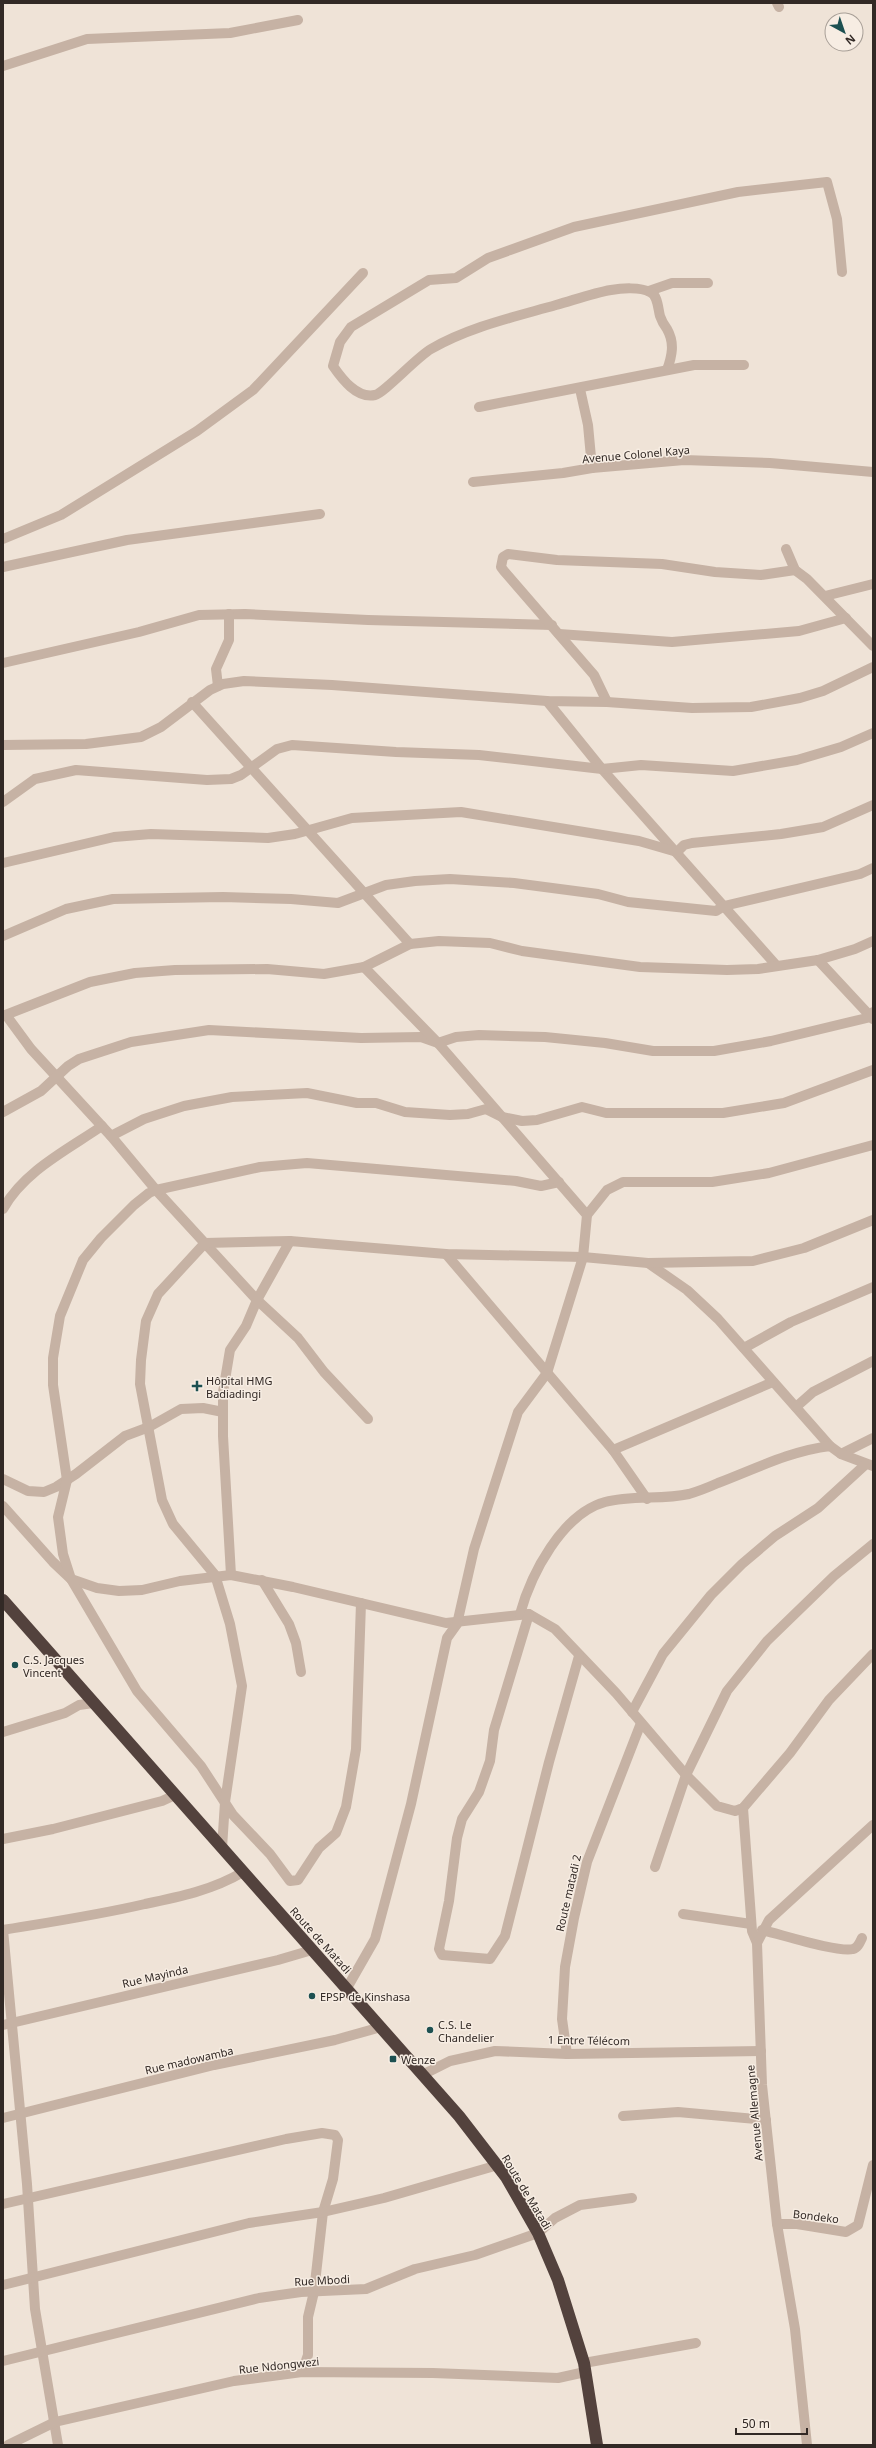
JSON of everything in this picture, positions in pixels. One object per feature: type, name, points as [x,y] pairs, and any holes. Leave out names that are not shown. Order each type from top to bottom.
[{"type":"highway","name":"Route de Matadi","points":[[3,1600],[347,1988],[422,2076],[459,2116],[498,2165],[538,2233],[558,2280],[584,2368],[597,2445]]},
{"type":"street","points":[[3,66],[87,39],[230,33],[298,20]]},
{"type":"street","points":[[708,283],[672,283],[649,291],[631,289],[611,290],[491,324],[430,349],[377,395],[364,396],[344,382],[333,366],[340,342],[351,327],[429,280],[456,278],[488,258],[574,228],[738,192],[827,182],[837,219],[842,272]]},
{"type":"street","points":[[3,539],[61,515],[197,431],[247,395],[363,274]]},
{"type":"street","points":[[649,291],[655,297],[662,322],[670,337],[673,354],[666,370]]},
{"type":"street","points":[[480,407],[580,389],[694,365],[744,365]]},
{"type":"street","points":[[580,389],[588,425],[592,468]]},
{"type":"street","name":"Avenue Colonel Kaya","points":[[474,482],[563,473],[592,468],[684,460],[770,463],[873,472]]},
{"type":"street","points":[[3,567],[127,540],[320,514]]},
{"type":"street","points":[[786,549],[795,570],[825,596],[873,646]]},
{"type":"street","points":[[607,702],[594,675],[501,567],[503,557],[508,554],[557,560],[662,564],[715,572],[761,575],[795,570]]},
{"type":"street","points":[[825,596],[873,584]]},
{"type":"street","points":[[3,662],[139,632],[198,615],[229,614],[552,625]]},
{"type":"street","points":[[218,686],[216,669],[229,640],[229,614]]},
{"type":"street","points":[[559,634],[621,639],[694,640],[799,631],[846,618]]},
{"type":"street","points":[[3,745],[86,744],[141,737],[161,726],[192,702],[218,686],[244,681],[332,685],[547,701],[607,702],[692,708],[751,707],[806,696],[845,681],[873,667]]},
{"type":"street","points":[[547,701],[602,769],[776,965]]},
{"type":"street","points":[[192,702],[410,944]]},
{"type":"street","points":[[3,802],[36,779],[76,770],[207,780],[231,779],[252,768],[277,749],[292,745],[313,745],[396,752],[479,755],[602,769],[641,765],[733,771],[758,768],[841,747],[873,733]]},
{"type":"street","points":[[677,852],[684,845],[692,843],[781,834],[823,827],[873,805]]},
{"type":"street","points":[[3,863],[114,836],[151,834],[268,838],[307,830],[352,818],[461,812],[640,841],[677,852]]},
{"type":"street","points":[[3,936],[66,909],[113,899],[291,899],[338,903],[386,885],[415,881],[450,879],[514,883],[598,894],[628,902],[716,911],[724,906],[860,874],[873,868]]},
{"type":"street","points":[[368,1419],[324,1372],[298,1338],[257,1300],[156,1190],[111,1136],[31,1049],[4,1016],[90,982],[135,973],[175,970],[267,969],[324,974],[364,967],[410,944],[439,941],[490,943],[522,951],[640,967],[727,970],[758,969],[776,965],[818,960],[855,949],[873,941]]},
{"type":"street","points":[[818,960],[872,1016]]},
{"type":"street","points":[[364,967],[438,1043],[587,1215]]},
{"type":"street","points":[[3,1112],[41,1091],[79,1058],[131,1042],[209,1030],[361,1038],[421,1037],[438,1043],[456,1038],[479,1035],[545,1037],[605,1043],[653,1051],[714,1051],[771,1041],[872,1016]]},
{"type":"street","points":[[111,1136],[144,1119],[184,1106],[232,1098],[308,1093],[357,1103],[376,1103],[405,1112],[450,1115],[468,1114],[486,1109],[502,1117],[522,1120],[537,1120],[582,1107],[606,1113],[723,1113],[784,1103],[873,1070]]},
{"type":"street","points":[[3,1209],[14,1192],[44,1165],[102,1126]]},
{"type":"street","points":[[347,1988],[375,1939],[411,1804],[447,1638],[457,1624],[474,1549],[518,1412],[547,1373],[583,1257],[587,1215],[607,1190],[623,1182],[712,1182],[769,1173],[873,1146]]},
{"type":"street","points":[[361,1603],[356,1749],[346,1807],[336,1833],[319,1848],[298,1880],[290,1881],[270,1854],[246,1830],[201,1766],[137,1692],[71,1579],[63,1554],[58,1516],[67,1480],[53,1385],[53,1358],[60,1316],[83,1260],[101,1238],[134,1205],[149,1193],[156,1190],[260,1167],[308,1163],[508,1180],[541,1186],[559,1182]]},
{"type":"street","points":[[222,1848],[225,1802],[242,1686],[230,1624],[215,1575],[173,1524],[162,1500],[140,1384],[141,1360],[146,1321],[158,1294],[205,1243],[290,1241],[446,1254],[583,1257],[648,1262],[753,1261],[804,1248],[873,1220]]},
{"type":"street","points":[[231,1575],[223,1412],[223,1392],[230,1350],[246,1326],[257,1300],[290,1241]]},
{"type":"street","points":[[446,1254],[613,1450],[647,1499]]},
{"type":"street","points":[[632,1712],[663,1654],[711,1595],[753,1554],[776,1536],[818,1508],[869,1465],[841,1454],[830,1446],[744,1348],[687,1290],[648,1262]]},
{"type":"street","points":[[744,1348],[791,1322],[873,1287]]},
{"type":"street","points":[[796,1407],[813,1392],[873,1361]]},
{"type":"street","points":[[613,1450],[773,1382]]},
{"type":"street","points":[[3,1478],[28,1491],[44,1492],[67,1480],[125,1436],[149,1427],[181,1409],[203,1408],[223,1412]]},
{"type":"street","points":[[841,1454],[873,1438]]},
{"type":"street","points":[[579,1656],[549,1762],[505,1936],[490,1959],[442,1955],[439,1949],[449,1902],[457,1838],[462,1818],[479,1792],[490,1761],[494,1730],[524,1614],[526,1594],[551,1547],[565,1528],[583,1514],[604,1502],[690,1494],[789,1454],[830,1446]]},
{"type":"street","points":[[3,1506],[53,1562],[71,1579],[97,1588],[119,1591],[142,1590],[215,1575],[231,1575],[262,1580],[446,1623],[457,1624],[524,1614],[555,1629],[632,1712],[686,1775],[718,1806],[736,1811],[743,1808],[790,1753],[829,1700],[873,1654]]},
{"type":"street","points":[[655,1867],[686,1775],[715,1711],[731,1685],[767,1641],[834,1576],[873,1544]]},
{"type":"street","points":[[262,1580],[289,1624],[296,1643],[301,1672]]},
{"type":"street","points":[[3,1732],[65,1713],[79,1706],[93,1703]]},
{"type":"street","name":"Route matadi 2","points":[[567,2054],[562,2019],[566,1967],[574,1918],[586,1862],[641,1723]]},
{"type":"street","points":[[3,1838],[61,1827],[162,1801],[175,1795]]},
{"type":"street","points":[[743,1808],[752,1924],[757,1943]]},
{"type":"street","name":"Avenue Allemagne","points":[[807,2445],[795,2328],[777,2224],[766,2120],[761,2051],[757,1943],[762,1930],[770,1920],[873,1825]]},
{"type":"street","points":[[58,2445],[35,2309],[20,2114],[8,2024],[3,1930],[100,1914],[188,1895],[225,1883],[243,1872]]},
{"type":"street","points":[[683,1914],[752,1924]]},
{"type":"street","points":[[762,1930],[820,1945],[850,1950],[858,1946],[862,1938]]},
{"type":"street","name":"Rue Mayinda","points":[[8,2024],[278,1960],[312,1950]]},
{"type":"street","name":"Rue madowamba","points":[[3,2118],[214,2065],[335,2040],[381,2027]]},
{"type":"street","name":"1 Entre Télécom","points":[[422,2076],[450,2061],[495,2051],[567,2054],[761,2051]]},
{"type":"street","points":[[623,2116],[678,2112],[766,2120]]},
{"type":"street","points":[[3,2204],[286,2139],[322,2133],[335,2135],[338,2140],[333,2179],[323,2212],[314,2292],[308,2317],[308,2356],[302,2372]]},
{"type":"street","points":[[3,2286],[249,2223],[323,2212],[384,2198],[498,2165]]},
{"type":"street","name":"Bondeko","points":[[777,2224],[797,2224],[846,2232],[853,2230],[858,2226],[873,2165]]},
{"type":"street","name":"Rue Mbodi","points":[[3,2361],[42,2350],[259,2298],[314,2292],[366,2289],[415,2269],[475,2255],[538,2233],[555,2218],[580,2205],[632,2198]]},
{"type":"street","name":"Rue Ndongwezi","points":[[8,2445],[55,2422],[234,2381],[302,2372],[433,2373],[558,2378],[584,2368],[696,2343]]},
{"type":"place","name":"Hôpital HMG Badiadingi","points":[[197,1386]]},
{"type":"place","name":"C.S. Jacques Vincent","points":[[15,1665]]},
{"type":"place","name":"EPSP de Kinshasa","points":[[312,1996]]},
{"type":"place","name":"C.S. Le Chandelier","points":[[430,2030]]},
{"type":"place","name":"Wenze","points":[[393,2059]]}]
